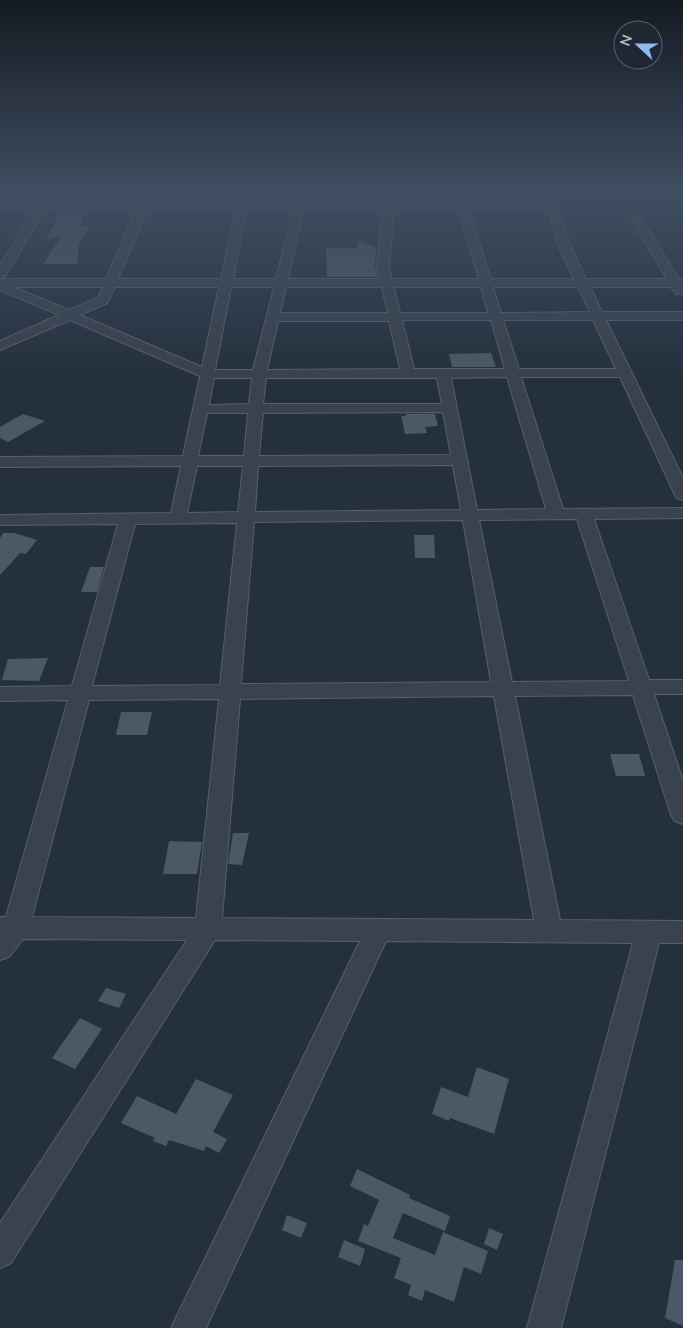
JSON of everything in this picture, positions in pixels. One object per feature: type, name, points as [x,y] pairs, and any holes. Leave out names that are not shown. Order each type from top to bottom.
[{"type":"street","points":[[0,275],[10,253]]},
{"type":"street","points":[[0,346],[103,300],[123,253]]},
{"type":"street","points":[[178,518],[232,253]]},
{"type":"street","points":[[0,1252],[208,929],[259,374],[288,253]]},
{"type":"street","points":[[383,253],[382,265],[408,373]]},
{"type":"street","points":[[474,253],[486,283],[556,515]]},
{"type":"street","points":[[568,253],[683,495]]},
{"type":"street","points":[[659,253],[679,283],[683,296]]},
{"type":"street","points":[[0,284],[679,283]]},
{"type":"street","points":[[0,284],[208,374],[625,373]]},
{"type":"street","points":[[272,317],[683,316]]},
{"type":"street","points":[[443,373],[548,931]]},
{"type":"street","points":[[200,410],[450,408]]},
{"type":"street","points":[[0,462],[460,460]]},
{"type":"street","points":[[584,514],[683,815]]},
{"type":"street","points":[[0,520],[683,514]]},
{"type":"street","points":[[0,949],[80,694],[128,518]]},
{"type":"street","points":[[1,698],[80,694],[683,687]]},
{"type":"street","points":[[8,928],[683,932]]},
{"type":"street","points":[[188,1328],[378,930]]},
{"type":"street","points":[[544,1328],[649,931]]},
{"type":"building","points":[[50,253],[78,253],[77,264],[43,264]]},
{"type":"building","points":[[326,253],[376,253],[375,265],[378,277],[327,277]]},
{"type":"building","points":[[491,353],[496,367],[452,367],[449,354]]},
{"type":"building","points":[[23,414],[45,421],[8,442],[0,438],[0,427]]},
{"type":"building","points":[[406,414],[435,414],[438,426],[425,427],[427,433],[405,434],[401,416],[406,416]]},
{"type":"building","points":[[3,533],[14,533],[37,540],[26,554],[20,553],[0,575],[0,538]]},
{"type":"building","points":[[414,535],[434,535],[435,558],[415,558]]},
{"type":"building","points":[[90,567],[104,567],[97,592],[81,592]]},
{"type":"building","points":[[48,658],[39,681],[2,680],[8,659]]},
{"type":"building","points":[[121,712],[152,712],[147,735],[116,735]]},
{"type":"building","points":[[610,754],[639,754],[645,776],[616,776]]},
{"type":"building","points":[[233,833],[249,833],[242,865],[228,864]]},
{"type":"building","points":[[169,841],[202,842],[197,874],[163,874]]},
{"type":"building","points":[[106,988],[126,994],[119,1008],[98,1001]]},
{"type":"building","points":[[80,1018],[102,1029],[75,1069],[52,1058]]},
{"type":"building","points":[[477,1067],[509,1079],[494,1134],[450,1118],[449,1121],[432,1114],[441,1087],[468,1097]]},
{"type":"building","points":[[196,1079],[233,1095],[213,1132],[227,1139],[219,1153],[206,1146],[204,1151],[169,1140],[166,1146],[153,1141],[155,1138],[121,1123],[137,1096],[176,1114]]},
{"type":"building","points":[[357,1169],[410,1195],[409,1198],[450,1216],[445,1231],[403,1213],[393,1238],[435,1255],[443,1232],[488,1251],[481,1274],[464,1267],[454,1302],[425,1290],[422,1301],[408,1295],[411,1285],[394,1278],[401,1258],[358,1241],[364,1224],[368,1226],[379,1200],[350,1186]]},
{"type":"building","points":[[287,1215],[307,1223],[301,1238],[282,1230]]},
{"type":"building","points":[[489,1228],[503,1234],[497,1250],[484,1244]]},
{"type":"building","points":[[344,1240],[365,1249],[360,1266],[338,1257]]},
{"type":"building","points":[[675,1260],[683,1260],[683,1326],[665,1318]]}]
